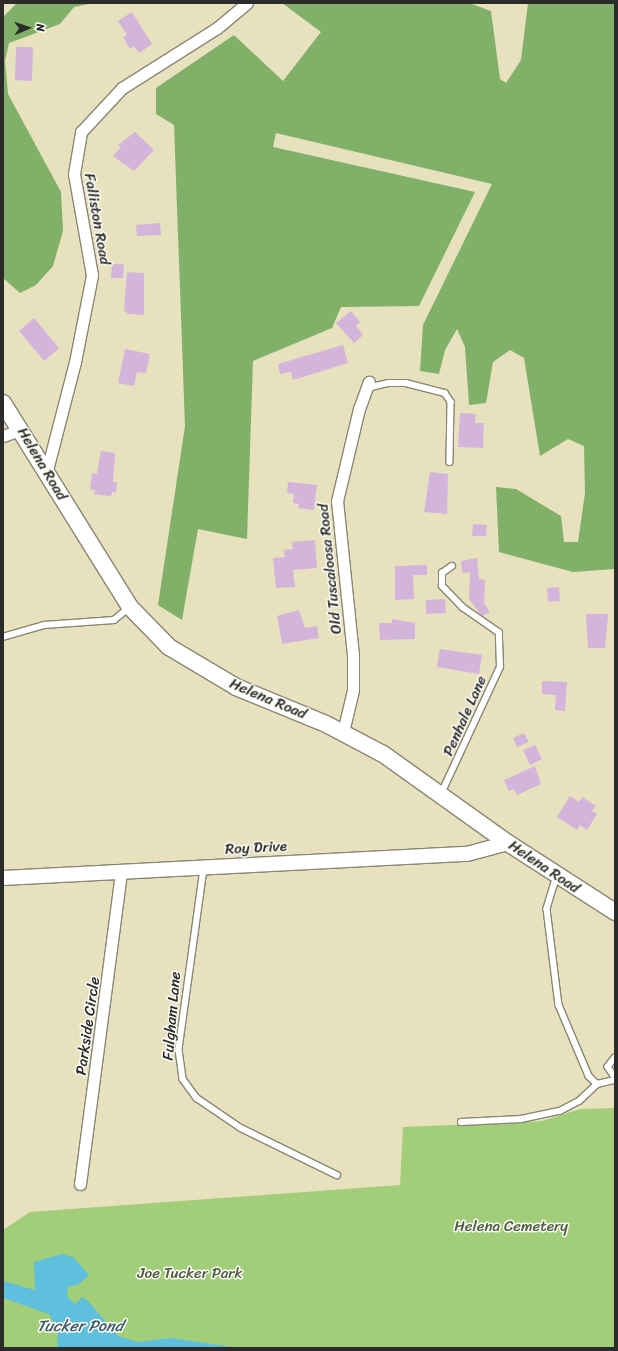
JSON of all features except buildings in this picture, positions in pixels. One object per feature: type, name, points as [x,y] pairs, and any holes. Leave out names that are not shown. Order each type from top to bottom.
[{"type":"main road","name":"Helena Road","points":[[3,403],[22,429],[130,607],[169,647],[206,671],[343,732],[383,754],[508,843],[615,912]]},
{"type":"street","name":"Falliston Road","points":[[47,470],[75,362],[92,275],[74,174],[81,132],[122,88],[217,28],[247,3]]},
{"type":"street","name":"Old Tuscaloosa Road","points":[[343,732],[353,690],[353,656],[337,501],[368,385]]},
{"type":"street","points":[[3,436],[22,429]]},
{"type":"street","name":"Roy Drive","points":[[3,878],[467,854],[508,843]]},
{"type":"street","name":"Parkside Circle","points":[[80,1184],[121,872]]},
{"type":"lane","points":[[368,385],[388,382],[406,383],[445,393],[451,402],[450,462]]},
{"type":"lane","name":"Penhale Lane","points":[[441,794],[495,679],[501,643],[494,628],[474,617],[445,591],[440,578],[445,569],[452,566]]},
{"type":"lane","points":[[3,637],[44,625],[114,620],[130,607]]},
{"type":"lane","name":"Fulgham Lane","points":[[204,868],[179,1050],[183,1079],[198,1098],[241,1128],[336,1175]]},
{"type":"lane","points":[[557,876],[547,909],[556,987],[576,1051],[589,1076],[597,1084]]},
{"type":"lane","points":[[615,1058],[610,1064],[608,1072],[615,1078]]},
{"type":"lane","points":[[461,1122],[521,1119],[560,1111],[579,1101],[597,1084],[615,1078]]},
{"type":"green space","points":[[17,3],[94,3],[74,7],[60,24],[9,43],[5,61],[8,94],[61,192],[63,231],[53,266],[36,285],[20,293],[3,278],[3,17]]},
{"type":"green space","points":[[282,3],[469,3],[491,11],[500,79],[506,83],[521,60],[528,3],[615,3],[615,569],[573,572],[499,552],[496,487],[516,489],[561,516],[564,542],[578,542],[585,493],[584,446],[568,439],[540,456],[524,358],[510,350],[493,362],[486,403],[469,405],[465,347],[457,329],[445,350],[439,374],[420,371],[423,325],[492,184],[276,133],[273,147],[475,192],[419,306],[341,307],[332,328],[253,361],[247,539],[198,529],[182,620],[158,605],[185,426],[174,125],[156,114],[156,88],[234,35],[283,81],[321,32]]},
{"type":"green space","points":[[615,1108],[615,1348],[3,1348],[3,1230],[30,1212],[400,1185],[403,1127],[542,1121],[580,1109]]},
{"type":"water","name":"Tucker Pond","points":[[62,1254],[73,1257],[89,1275],[79,1284],[68,1287],[67,1296],[75,1304],[82,1297],[87,1300],[118,1336],[137,1342],[171,1338],[240,1348],[57,1348],[58,1331],[49,1314],[3,1298],[3,1281],[35,1290],[34,1262]]},
{"type":"park label","name":"Helena Cemetery","points":[[511,1227]]},
{"type":"park label","name":"Joe Tucker Park","points":[[190,1274]]}]
